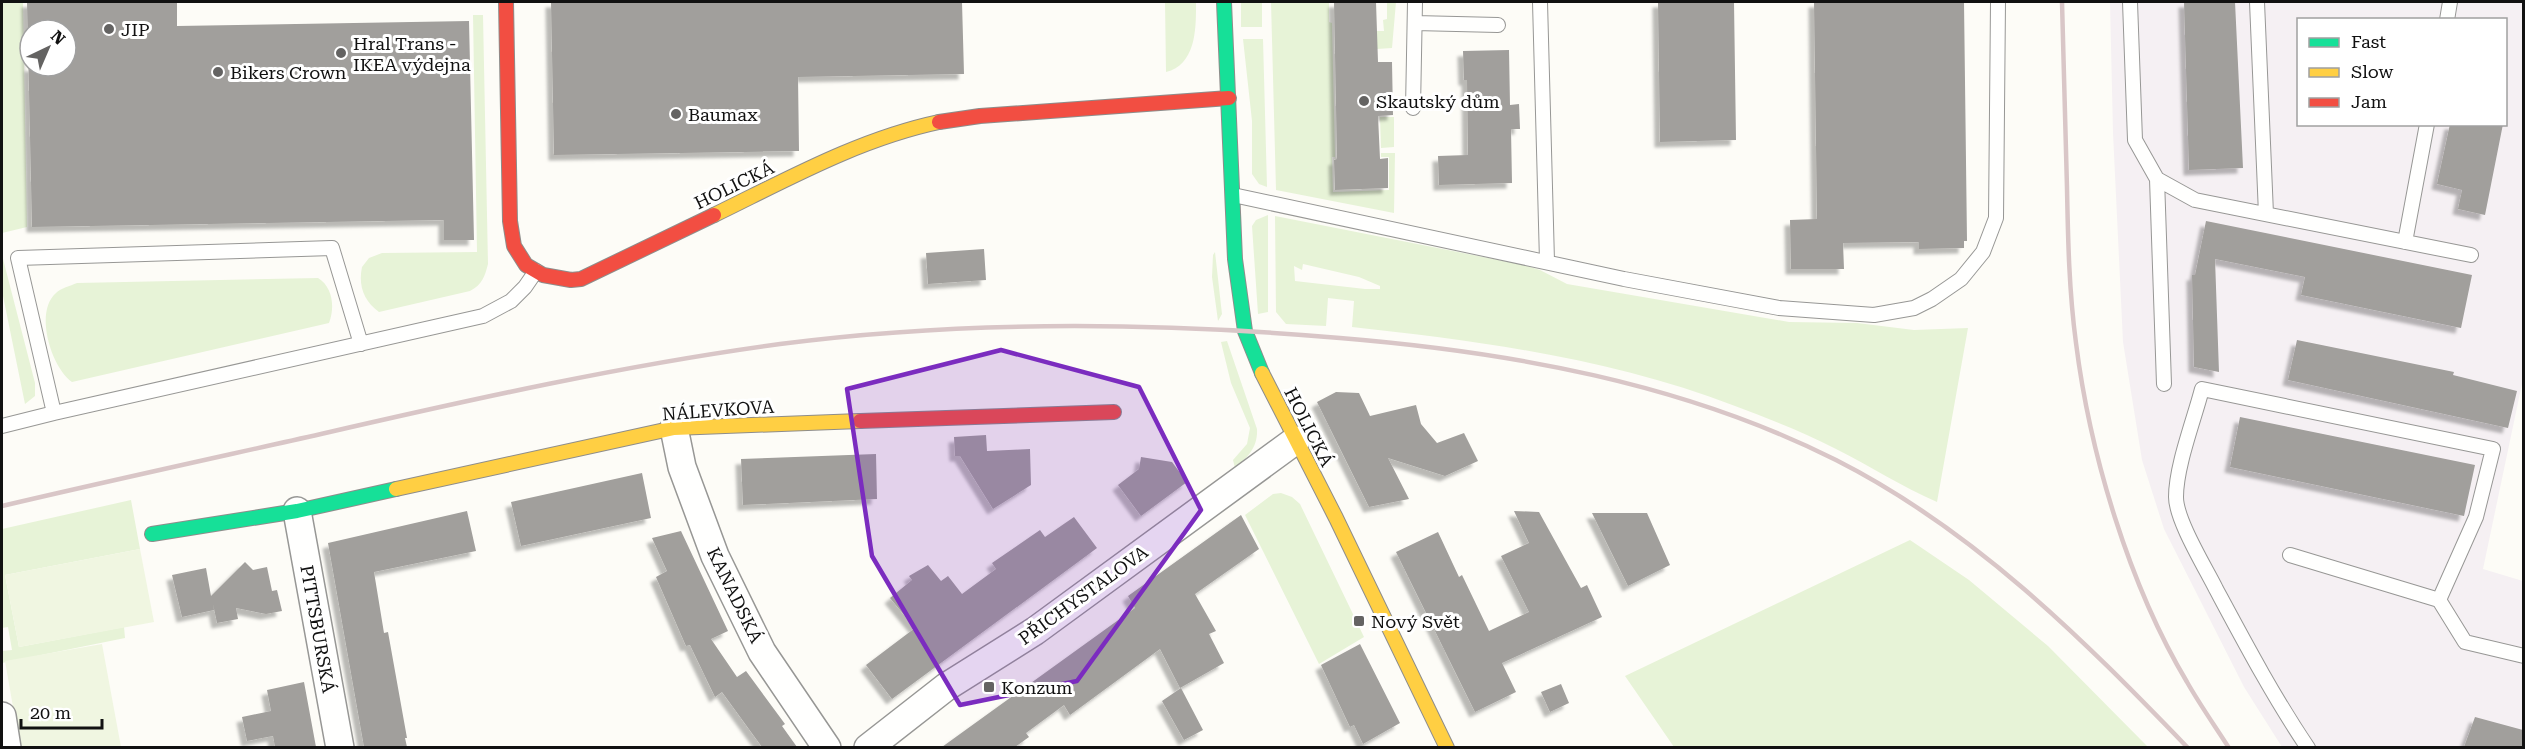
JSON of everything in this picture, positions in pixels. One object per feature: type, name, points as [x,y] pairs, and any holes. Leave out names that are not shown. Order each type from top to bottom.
[{"type":"street","points":[[506,2],[511,232],[515,249],[527,265],[536,272]]},
{"type":"street","name":"HOLICKÁ","points":[[1224,2],[1235,259],[1245,331],[1266,382],[1447,747]]},
{"type":"street","name":"HOLICKÁ","points":[[536,272],[558,280],[581,279],[852,149],[937,121],[1229,99]]},
{"type":"street","name":"NÁLEVKOVA","points":[[152,534],[279,512],[297,511],[674,428],[1114,412]]},
{"type":"street","name":"KANADSKÁ","points":[[674,428],[682,467],[715,556],[762,652],[828,747]]},
{"type":"street","name":"PŘICHYSTALOVA","points":[[868,747],[946,687],[1035,631],[1296,440]]},
{"type":"street","name":"PITTSBURSKÁ","points":[[297,511],[340,747]]},
{"type":"street","points":[[2,716],[7,747]]},
{"type":"lane","points":[[1413,108],[1415,2]]},
{"type":"lane","points":[[1540,2],[1546,261]]},
{"type":"lane","points":[[1233,195],[1624,279],[1779,308],[1874,315],[1914,308],[1961,279],[1973,266],[1991,236],[1996,218],[1998,2]]},
{"type":"lane","points":[[2130,2],[2135,140],[2157,179],[2163,384]]},
{"type":"lane","points":[[2257,2],[2266,214]]},
{"type":"lane","points":[[2447,18],[2450,2]]},
{"type":"lane","points":[[1415,23],[1498,25]]},
{"type":"lane","points":[[2405,242],[2427,126]]},
{"type":"lane","points":[[2157,179],[2195,200],[2471,255]]},
{"type":"lane","points":[[54,413],[18,258],[332,248],[361,344]]},
{"type":"lane","points":[[2,426],[490,314],[517,296],[536,272]]},
{"type":"lane","points":[[2308,747],[2282,710],[2188,537],[2176,498],[2181,468],[2202,389],[2493,449],[2476,517],[2439,600]]},
{"type":"lane","points":[[2290,555],[2439,600],[2465,642],[2523,656]]},
{"type":"highlighted area","points":[[1001,350],[1139,387],[1201,510],[1077,681],[960,705],[872,556],[847,389]]},
{"type":"shaded area","points":[[2110,2],[2523,2],[2523,379],[2483,569],[2523,581],[2523,747],[2282,747],[2244,687],[2164,529],[2142,460],[2123,342],[2113,133]]},
{"type":"green space","points":[[2,2],[23,2],[23,18],[18,18],[18,78],[24,78],[27,227],[2,233]]},
{"type":"green space","points":[[1165,2],[1196,2],[1195,33],[1189,53],[1176,68],[1166,72]]},
{"type":"green space","points":[[1241,2],[1262,2],[1262,27],[1241,27]]},
{"type":"green space","points":[[1271,2],[1329,2],[1329,22],[1332,23],[1335,157],[1332,157],[1333,192],[1389,190],[1389,157],[1381,157],[1381,153],[1395,153],[1394,213],[1276,190]]},
{"type":"green space","points":[[1387,2],[1396,2],[1392,48],[1377,49],[1377,31],[1384,31],[1383,20],[1387,19]]},
{"type":"green space","points":[[473,15],[483,15],[488,264],[486,272],[480,283],[470,291],[379,312],[369,303],[362,287],[362,267],[369,258],[382,253],[477,252]]},
{"type":"green space","points":[[1243,39],[1263,39],[1267,187],[1259,184],[1252,174],[1252,121]]},
{"type":"green space","points":[[1380,117],[1394,117],[1394,147],[1381,148]]},
{"type":"green space","points":[[1268,215],[1268,312],[1258,314],[1252,226],[1256,220]]},
{"type":"green space","points":[[1275,216],[1524,265],[1540,270],[1567,284],[1789,322],[1857,323],[1914,330],[1968,328],[1937,502],[1799,431],[1735,406],[1642,376],[1546,354],[1352,327],[1354,301],[1328,298],[1326,326],[1286,324],[1276,312]],"holes":[[[1303,264],[1359,277],[1380,286],[1380,289],[1295,281],[1294,266],[1302,270]]]},
{"type":"green space","points":[[1215,252],[1222,314],[1218,321],[1212,277]]},
{"type":"green space","points":[[2,255],[35,383],[35,396],[25,404],[2,291]]},
{"type":"green space","points":[[318,278],[330,292],[332,311],[329,323],[72,382],[64,375],[48,339],[46,313],[50,302],[58,291],[77,283]]},
{"type":"green space","points":[[1227,341],[1257,429],[1256,441],[1251,451],[1235,468],[1233,460],[1247,444],[1250,428],[1231,383],[1221,342]]},
{"type":"green space","points":[[1281,493],[1292,497],[1300,504],[1364,637],[1319,664],[1245,515],[1273,494]]},
{"type":"green space","points":[[131,500],[140,549],[5,575],[19,647],[124,627],[125,638],[2,663],[2,651],[12,650],[8,627],[2,628],[2,529]]},
{"type":"green space","points":[[1910,540],[1969,580],[2048,646],[2148,747],[1674,747],[1625,676]]},
{"type":"green space","points":[[140,549],[154,622],[19,647],[5,575]]},
{"type":"green space","points":[[102,644],[121,747],[20,747],[5,661]]},
{"type":"building","points":[[27,2],[177,2],[177,26],[469,21],[474,240],[444,240],[444,220],[32,227],[29,78],[78,78],[78,18],[27,18]]},
{"type":"building","name":"Baumax","points":[[551,2],[962,2],[964,74],[798,77],[799,151],[554,155]]},
{"type":"building","name":"Skautský dům","points":[[1334,2],[1376,2],[1378,62],[1392,62],[1393,115],[1378,116],[1380,159],[1388,158],[1388,188],[1335,190],[1334,160],[1337,159]]},
{"type":"building","points":[[1658,2],[1734,2],[1736,140],[1660,142]]},
{"type":"building","points":[[1814,2],[1964,2],[1967,241],[1964,241],[1964,248],[1919,249],[1919,242],[1843,243],[1844,269],[1791,269],[1790,220],[1817,219]]},
{"type":"building","points":[[2184,2],[2235,2],[2243,168],[2189,170]]},
{"type":"building","points":[[1509,50],[1510,105],[1519,104],[1520,129],[1511,129],[1512,183],[1439,185],[1438,156],[1468,155],[1467,80],[1464,80],[1463,51]]},
{"type":"building","points":[[2450,126],[2503,126],[2485,215],[2458,209],[2462,190],[2437,184]]},
{"type":"building","points":[[2206,221],[2472,275],[2461,328],[2301,295],[2305,277],[2215,259],[2219,372],[2194,367],[2192,275],[2195,275]]},
{"type":"building","points":[[984,249],[986,280],[928,284],[926,253]]},
{"type":"building","points":[[2297,340],[2454,372],[2453,375],[2517,391],[2508,428],[2288,380]]},
{"type":"building","points":[[1336,392],[1359,393],[1370,416],[1416,405],[1421,424],[1437,443],[1464,433],[1478,461],[1445,476],[1388,458],[1409,499],[1369,507],[1317,402]]},
{"type":"building","points":[[2240,417],[2475,465],[2464,516],[2230,467]]},
{"type":"building","points":[[986,435],[987,451],[1030,449],[1031,485],[993,509],[960,456],[955,456],[954,437]]},
{"type":"building","points":[[876,454],[877,499],[743,505],[741,459]]},
{"type":"building","points":[[1141,457],[1172,462],[1187,482],[1141,516],[1118,485],[1139,469]]},
{"type":"building","points":[[642,473],[651,518],[521,546],[511,502]]},
{"type":"building","points":[[467,511],[476,551],[374,572],[384,633],[388,632],[407,747],[364,747],[328,543]]},
{"type":"building","points":[[1514,511],[1539,512],[1581,588],[1587,585],[1602,617],[1502,663],[1516,692],[1475,712],[1396,552],[1438,532],[1459,577],[1462,575],[1489,631],[1529,612],[1501,556],[1529,543]]},
{"type":"building","points":[[1592,513],[1647,513],[1670,565],[1628,586]]},
{"type":"building","points":[[1241,515],[1259,549],[1195,594],[1216,631],[1209,634],[1224,663],[1180,688],[1160,649],[1070,715],[1064,705],[1026,733],[1029,737],[1015,747],[942,747],[1135,608],[1128,596]]},
{"type":"building","points":[[1074,517],[1097,548],[892,699],[866,665],[915,628],[890,598],[912,580],[909,576],[928,565],[941,581],[948,576],[962,594],[996,569],[992,563],[1040,530],[1045,537]]},
{"type":"building","points":[[681,531],[728,631],[711,639],[737,677],[746,671],[785,724],[782,726],[797,747],[762,747],[722,692],[715,697],[690,645],[686,646],[656,577],[667,571],[652,538]]},
{"type":"building","points":[[245,562],[253,570],[267,567],[272,591],[277,590],[282,611],[266,614],[236,608],[238,619],[217,623],[213,604],[214,610],[182,617],[172,575],[206,568],[211,596]]},
{"type":"building","points":[[1360,644],[1400,723],[1363,744],[1354,725],[1350,727],[1321,665]]},
{"type":"building","points":[[304,682],[316,747],[275,747],[273,736],[247,741],[242,717],[271,711],[267,690]]},
{"type":"building","points":[[1561,684],[1569,703],[1550,712],[1541,692]]},
{"type":"building","points":[[1181,688],[1203,730],[1184,740],[1162,701]]},
{"type":"building","points":[[2475,717],[2523,730],[2523,747],[2464,747]]},
{"type":"railway","points":[[2062,2],[2070,285],[2082,385],[2091,429],[2115,518],[2147,604],[2187,682],[2229,748]]},
{"type":"railway","points":[[2,506],[549,384],[664,362],[780,344],[920,331],[1060,326],[1200,329],[1404,344],[1531,362],[1657,391],[1718,410],[1778,433],[1836,460],[1886,488],[1934,519],[1980,553],[2024,589],[2108,666],[2188,748]]},
{"type":"traffic: fast","points":[[1224,2],[1235,259],[1245,331],[1262,373]]},
{"type":"traffic: fast","points":[[152,534],[297,511],[396,489]]},
{"type":"traffic: slow","points":[[714,215],[852,150],[909,129],[939,122]]},
{"type":"traffic: slow","points":[[1262,373],[1336,518],[1447,748]]},
{"type":"traffic: slow","points":[[396,489],[674,428],[860,421]]},
{"type":"traffic: jam","points":[[506,2],[510,221],[514,246],[526,265],[543,275],[571,280],[581,279],[714,215]]},
{"type":"traffic: jam","points":[[939,122],[980,116],[1229,98]]},
{"type":"traffic: jam","points":[[860,421],[1114,412]]},
{"type":"place","name":"JIP","points":[[109,29]]},
{"type":"place","name":"Hral Trans - IKEA výdejna","points":[[341,53]]},
{"type":"place","name":"Bikers Crown","points":[[218,72]]},
{"type":"place","name":"Skautský dům","points":[[1364,101]]},
{"type":"place","name":"Baumax","points":[[676,114]]},
{"type":"place","name":"Nový Svět","points":[[1359,621]]},
{"type":"place","name":"Konzum","points":[[989,687]]}]
